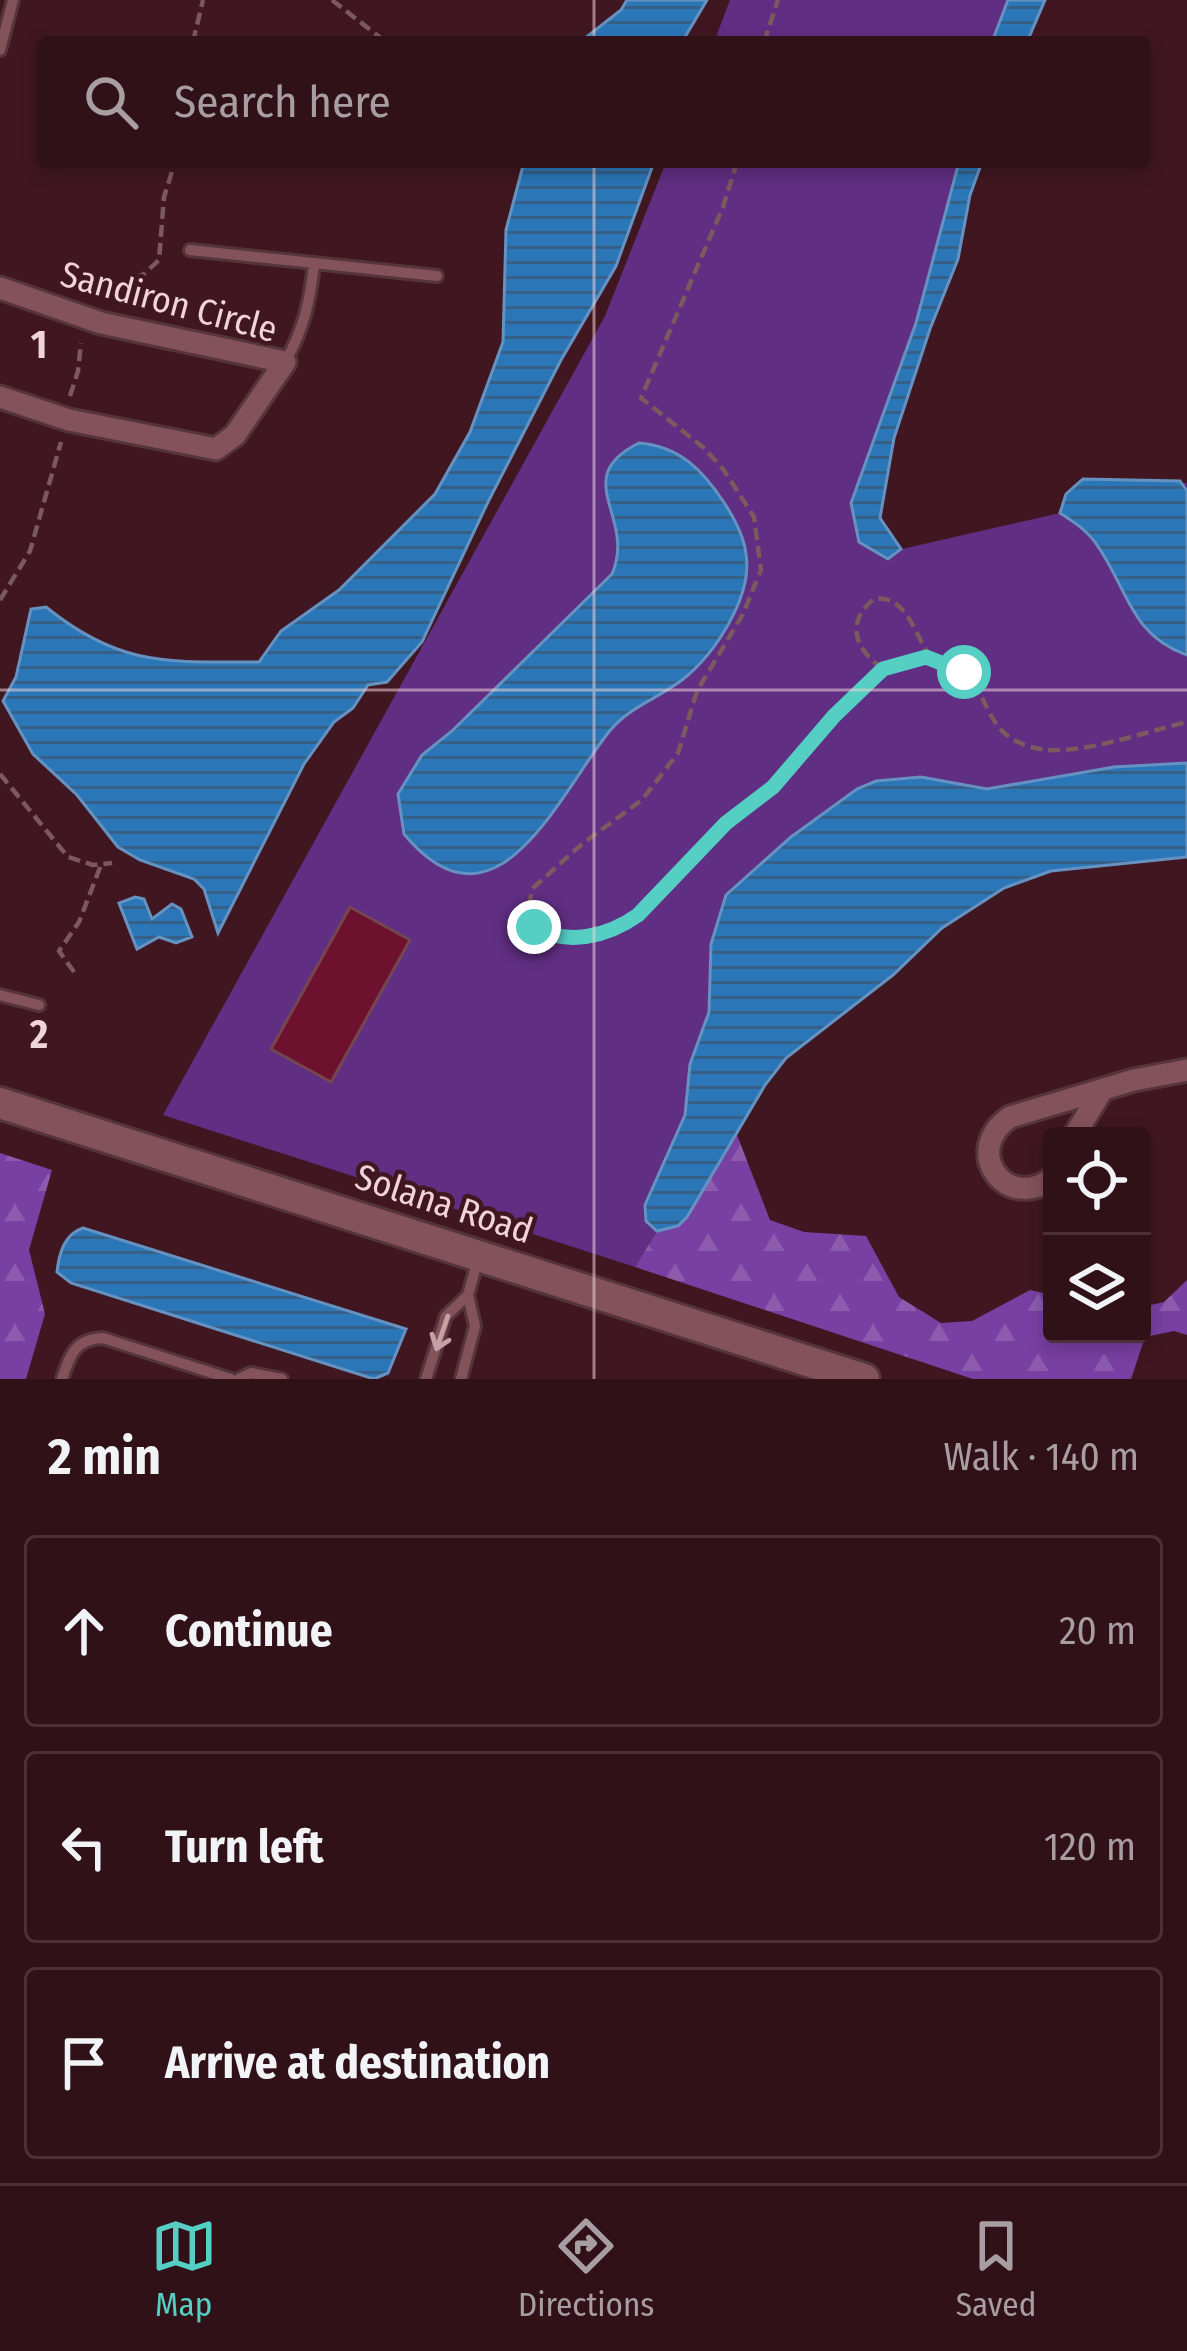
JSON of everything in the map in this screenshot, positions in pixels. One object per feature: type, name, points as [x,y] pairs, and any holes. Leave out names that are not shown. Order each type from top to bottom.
[{"type":"street","name":"Sandiron Circle","points":[[0,288],[97,322],[285,362],[235,435],[216,448],[65,418],[0,397]]},
{"type":"street","points":[[1043,1184],[1017,1189],[992,1170],[989,1139],[998,1126],[1010,1117],[1134,1080],[1187,1070]]},
{"type":"street","points":[[1080,1127],[1101,1092]]},
{"type":"street","name":"Solana Road","points":[[0,1103],[864,1379]]},
{"type":"lane","points":[[0,50],[13,0]]},
{"type":"lane","points":[[190,250],[437,275]]},
{"type":"lane","points":[[285,362],[309,307],[314,264]]},
{"type":"lane","points":[[0,995],[39,1005]]},
{"type":"lane","points":[[461,1379],[476,1327],[468,1295],[478,1256]]},
{"type":"lane","points":[[427,1379],[446,1316],[468,1295]]},
{"type":"lane","points":[[62,1379],[76,1346],[103,1338],[235,1379],[251,1373],[282,1379]]},
{"type":"path","points":[[194,36],[203,0]]},
{"type":"path","points":[[332,0],[378,36]]},
{"type":"path","points":[[766,36],[778,0]]},
{"type":"path","points":[[0,600],[30,551],[79,371],[81,339],[107,310],[117,284],[145,274],[159,260],[162,207],[173,168]]},
{"type":"path","points":[[734,168],[724,207],[640,398],[724,469],[754,517],[761,569],[743,614],[697,691],[678,753],[642,800],[582,844],[533,889],[526,916],[534,927],[562,938],[624,925],[716,833],[773,787],[834,716],[883,669],[914,657],[932,658],[964,672],[989,717],[1008,737],[1039,749],[1078,746],[1187,722]]},
{"type":"path","points":[[883,669],[864,655],[857,642],[861,612],[874,599],[900,605],[932,658]]},
{"type":"path","points":[[0,774],[68,856],[78,863],[112,863]]},
{"type":"path","points":[[74,972],[59,951],[79,922],[101,865]]},
{"type":"shaded area","points":[[730,0],[1045,0],[1030,36],[716,36]]},
{"type":"shaded area","points":[[664,168],[980,168],[958,259],[894,438],[880,519],[902,549],[1060,513],[1066,494],[1083,479],[1187,483],[1187,763],[1114,767],[987,789],[956,785],[857,789],[727,895],[711,944],[709,1012],[690,1064],[685,1115],[646,1205],[646,1221],[657,1231],[635,1267],[163,1115],[605,316]]},
{"type":"green space","points":[[737,1135],[770,1220],[804,1232],[866,1236],[899,1297],[941,1323],[972,1321],[1030,1290],[1043,1293],[1043,1343],[1143,1343],[1131,1379],[973,1379],[635,1267],[657,1231],[678,1226]]},
{"type":"green space","points":[[0,1153],[52,1170],[29,1250],[45,1314],[26,1379],[0,1379]]},
{"type":"green space","points":[[1187,1280],[1187,1335],[1174,1331],[1151,1336],[1151,1305],[1164,1302]]},
{"type":"water","points":[[627,0],[707,0],[686,36],[588,36]]},
{"type":"water","points":[[1008,0],[1045,0],[1030,36],[994,36]]},
{"type":"water","points":[[522,168],[652,168],[616,266],[561,360],[422,642],[387,682],[368,685],[304,764],[218,933],[204,889],[194,879],[118,847],[77,795],[33,754],[3,701],[16,677],[31,609],[46,607],[98,641],[146,657],[259,662],[281,631],[339,590],[435,494],[470,432],[503,342],[506,230]]},
{"type":"water","points":[[957,168],[980,168],[958,259],[894,438],[880,518],[901,549],[888,559],[859,542],[851,503],[916,323]]},
{"type":"water","points":[[639,443],[666,449],[689,462],[708,481],[741,534],[747,571],[729,624],[682,680],[616,724],[521,849],[495,868],[467,874],[437,864],[404,834],[398,794],[422,755],[612,574],[617,534],[608,500],[608,470],[618,456]]},
{"type":"water","points":[[1083,479],[1180,481],[1187,491],[1187,655],[1153,636],[1093,540],[1060,513],[1066,494]]},
{"type":"water","points":[[1187,763],[1187,857],[1051,871],[1004,888],[942,928],[893,975],[786,1058],[678,1226],[657,1231],[646,1221],[645,1205],[685,1115],[690,1064],[709,1012],[711,944],[726,895],[791,837],[857,789],[876,781],[921,777],[987,789],[1114,767]]},
{"type":"water","points":[[144,899],[152,919],[172,904],[181,909],[192,937],[176,943],[159,937],[137,949],[119,903]]},
{"type":"water","points":[[83,1228],[406,1329],[388,1373],[374,1379],[71,1283],[57,1272],[59,1258],[67,1240]]},
{"type":"building","points":[[350,907],[410,940],[331,1082],[271,1049]]},
{"type":"route","points":[[534,927],[562,938],[624,925],[726,823],[773,787],[872,677],[914,657],[953,664],[964,672]]}]
